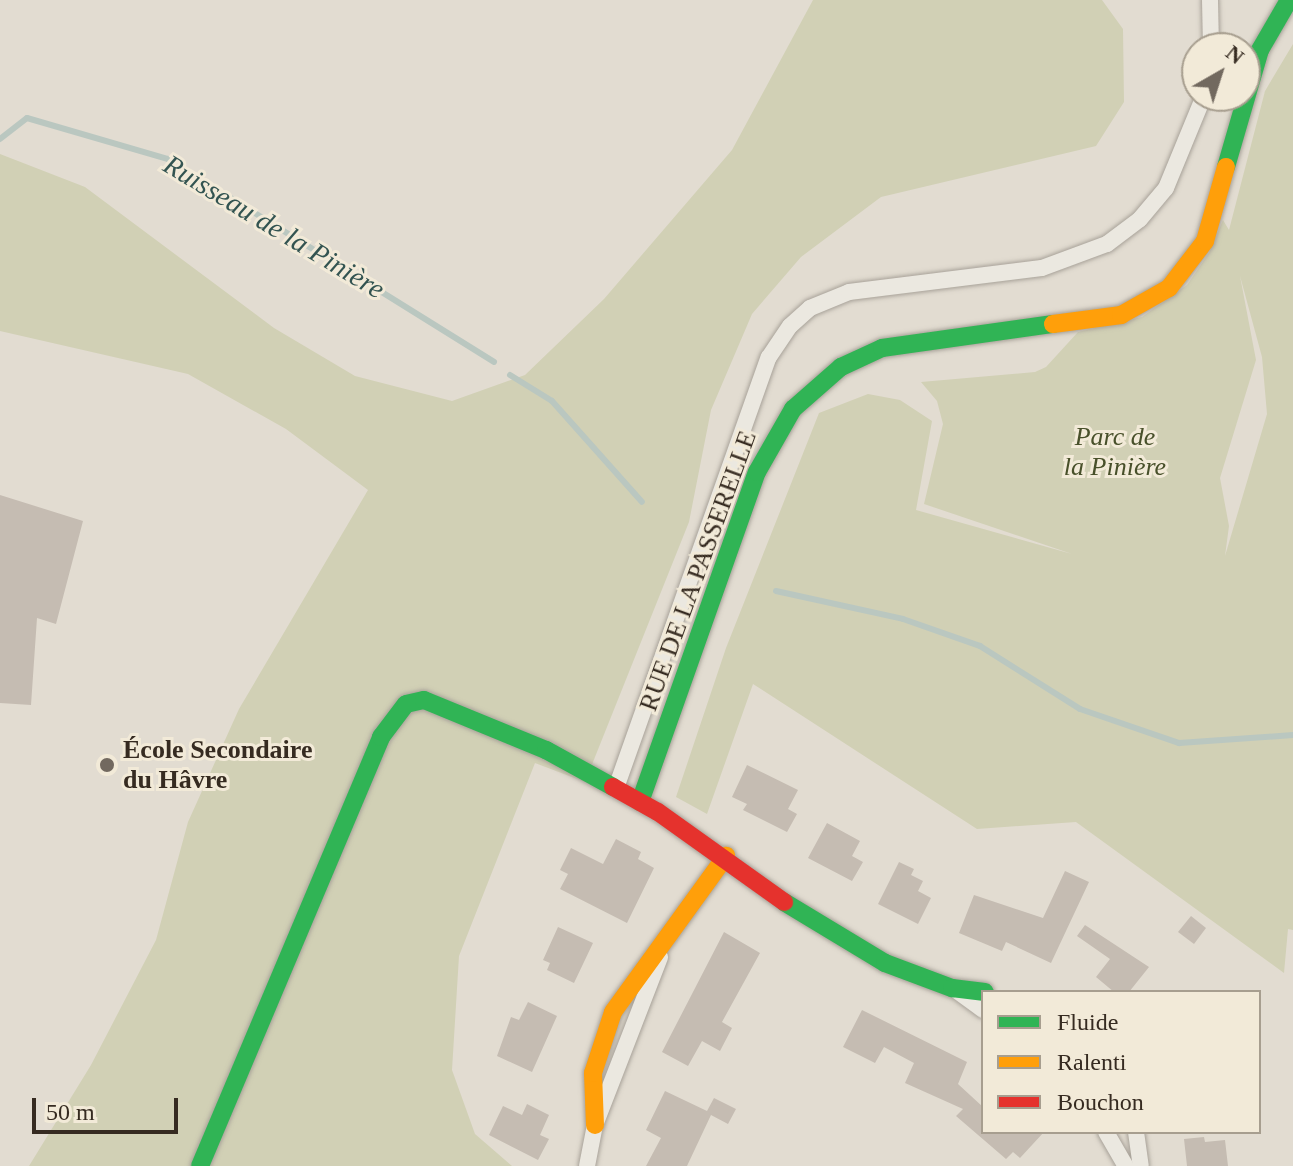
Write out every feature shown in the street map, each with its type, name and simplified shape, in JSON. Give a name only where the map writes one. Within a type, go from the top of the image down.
[{"type":"street","points":[[1210,0],[1211,32]]},
{"type":"street","name":"RUE DE LA PASSERELLE","points":[[640,802],[757,472],[793,409],[841,367],[882,348],[1121,315],[1169,288],[1205,241],[1258,57],[1289,0]]},
{"type":"street","name":"RUE DE LA PASSERELLE","points":[[616,788],[769,357],[790,326],[821,302],[849,292],[1056,266],[1107,244],[1140,219],[1166,188],[1197,112]]},
{"type":"street","points":[[200,1166],[365,771],[393,716],[406,704],[424,700],[546,750],[640,802],[726,856],[815,924],[885,963],[952,988],[981,992]]},
{"type":"street","points":[[595,1125],[593,1073],[613,1012],[726,856]]},
{"type":"street","points":[[587,1166],[595,1125],[667,940]]},
{"type":"street","points":[[952,988],[981,1009]]},
{"type":"street","points":[[1107,1134],[1126,1166]]},
{"type":"street","points":[[1136,1134],[1141,1166]]},
{"type":"green space","points":[[813,0],[1102,0],[1123,29],[1124,102],[1096,146],[881,197],[801,257],[752,314],[711,410],[689,522],[585,782],[535,763],[459,956],[452,1070],[475,1134],[512,1166],[29,1166],[91,1065],[156,940],[188,822],[239,709],[368,490],[286,429],[188,374],[0,331],[0,154],[85,187],[274,328],[355,376],[452,401],[525,375],[604,299],[732,150]]},
{"type":"green space","name":"Parc de la Pinière","points":[[1293,44],[1293,930],[1288,929],[1284,973],[1076,822],[977,829],[753,684],[707,814],[676,797],[726,648],[819,413],[868,394],[900,400],[932,421],[916,510],[1072,554],[924,504],[943,424],[937,401],[921,382],[1035,372],[1046,367],[1078,332],[1142,317],[1187,285],[1209,253],[1223,220],[1229,230],[1265,91]],"holes":[[[1240,276],[1262,357],[1267,414],[1225,556],[1229,526],[1220,478],[1256,360]]]},
{"type":"building","points":[[0,495],[83,521],[56,624],[37,618],[31,705],[0,703]]},
{"type":"building","points":[[747,765],[798,790],[788,809],[797,814],[787,832],[743,810],[747,804],[732,797]]},
{"type":"building","points":[[827,823],[860,841],[852,856],[863,862],[852,881],[808,858]]},
{"type":"building","points":[[616,839],[641,852],[638,859],[654,868],[627,923],[560,889],[568,874],[560,870],[571,848],[603,864]]},
{"type":"building","points":[[899,862],[914,869],[911,875],[923,881],[918,891],[931,898],[918,924],[878,904]]},
{"type":"building","points":[[1065,871],[1089,882],[1051,963],[1006,942],[1002,951],[959,933],[974,895],[1043,918]]},
{"type":"building","points":[[1191,916],[1206,928],[1194,944],[1178,932]]},
{"type":"building","points":[[1085,925],[1149,967],[1131,990],[1112,990],[1096,977],[1110,959],[1077,936]]},
{"type":"building","points":[[558,927],[593,943],[574,983],[547,970],[550,963],[543,960]]},
{"type":"building","points":[[724,932],[760,953],[722,1022],[732,1028],[720,1051],[702,1041],[688,1066],[662,1052]]},
{"type":"building","points":[[528,1002],[557,1016],[532,1072],[497,1056],[511,1017],[519,1020]]},
{"type":"building","points":[[862,1010],[967,1062],[958,1084],[981,1105],[981,1134],[1042,1134],[1020,1158],[1013,1152],[1006,1159],[956,1116],[963,1109],[905,1083],[914,1063],[884,1047],[875,1063],[843,1047]]},
{"type":"building","points":[[665,1091],[707,1111],[714,1098],[736,1109],[728,1124],[711,1115],[687,1166],[646,1166],[661,1138],[646,1130]]},
{"type":"building","points":[[527,1104],[549,1115],[540,1135],[549,1139],[538,1160],[489,1135],[503,1106],[522,1115]]},
{"type":"building","points":[[1204,1137],[1205,1142],[1225,1140],[1228,1166],[1187,1166],[1184,1139]]},
{"type":"waterway","name":"Ruisseau de la Pinière","points":[[0,139],[27,118],[168,159],[494,362]]},
{"type":"waterway","name":"Ruisseau de la Pinière","points":[[510,375],[552,401],[642,502]]},
{"type":"waterway","name":"Ruisseau de la Pinière","points":[[776,591],[903,619],[980,646],[1080,709],[1179,743],[1293,735]]},
{"type":"traffic: fast","points":[[1226,167],[1260,50],[1289,0]]},
{"type":"traffic: fast","points":[[640,802],[757,472],[793,409],[841,367],[882,348],[1053,324]]},
{"type":"traffic: fast","points":[[200,1166],[381,737],[406,704],[424,700],[546,750],[613,787]]},
{"type":"traffic: fast","points":[[784,902],[885,963],[952,988],[981,992]]},
{"type":"traffic: slow","points":[[1053,324],[1121,315],[1169,288],[1205,241],[1226,167]]},
{"type":"traffic: slow","points":[[595,1125],[593,1073],[613,1012],[726,856]]},
{"type":"traffic: jam","points":[[613,787],[658,812],[784,902]]},
{"type":"place","name":"École Secondaire du Hâvre","points":[[107,765]]}]
